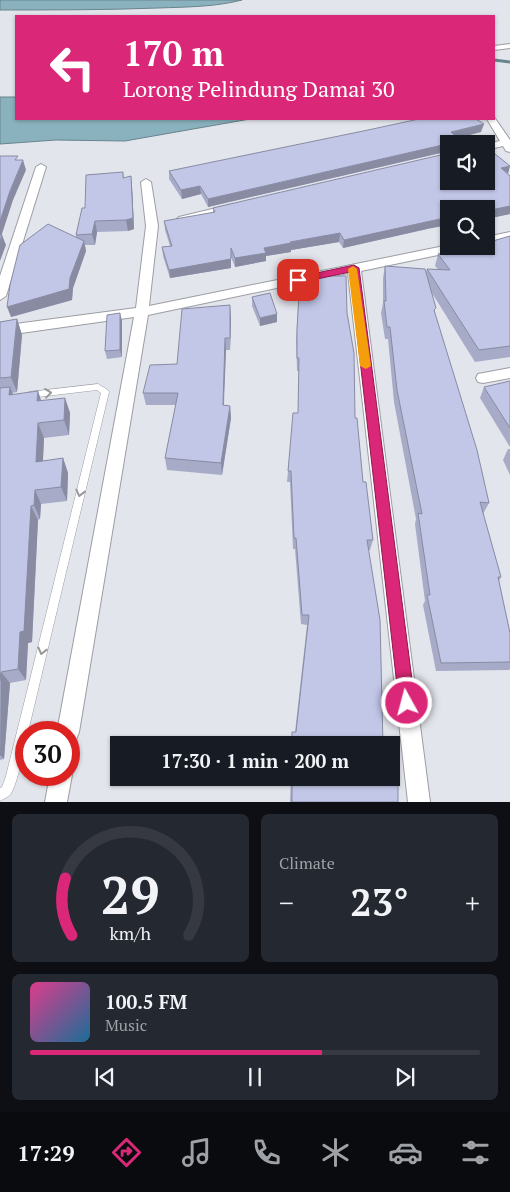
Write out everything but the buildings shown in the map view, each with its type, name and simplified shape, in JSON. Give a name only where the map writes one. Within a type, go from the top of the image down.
[{"type":"street","points":[[495,48],[508,46]]},
{"type":"street","points":[[493,120],[508,146],[495,147]]},
{"type":"street","points":[[0,296],[41,167]]},
{"type":"street","points":[[70,721],[142,312],[162,224],[146,182]]},
{"type":"street","points":[[162,224],[248,204]]},
{"type":"street","points":[[495,239],[510,236]]},
{"type":"street","points":[[0,331],[142,312],[440,250]]},
{"type":"street","points":[[354,268],[419,802]]},
{"type":"street","points":[[483,378],[510,373]]},
{"type":"street","points":[[56,802],[59,786]]},
{"type":"lane","points":[[0,795],[6,791],[12,776],[105,392],[98,387],[20,396]]},
{"type":"water","points":[[0,0],[242,0],[190,7],[99,10],[0,10]]},
{"type":"water","points":[[0,97],[15,97],[15,120],[244,120],[125,141],[56,140],[0,144]]},
{"type":"waterway","points":[[495,60],[510,62]]},
{"type":"slow traffic","points":[[353,269],[366,366]]},
{"type":"route","points":[[298,280],[354,268],[407,703]]}]
